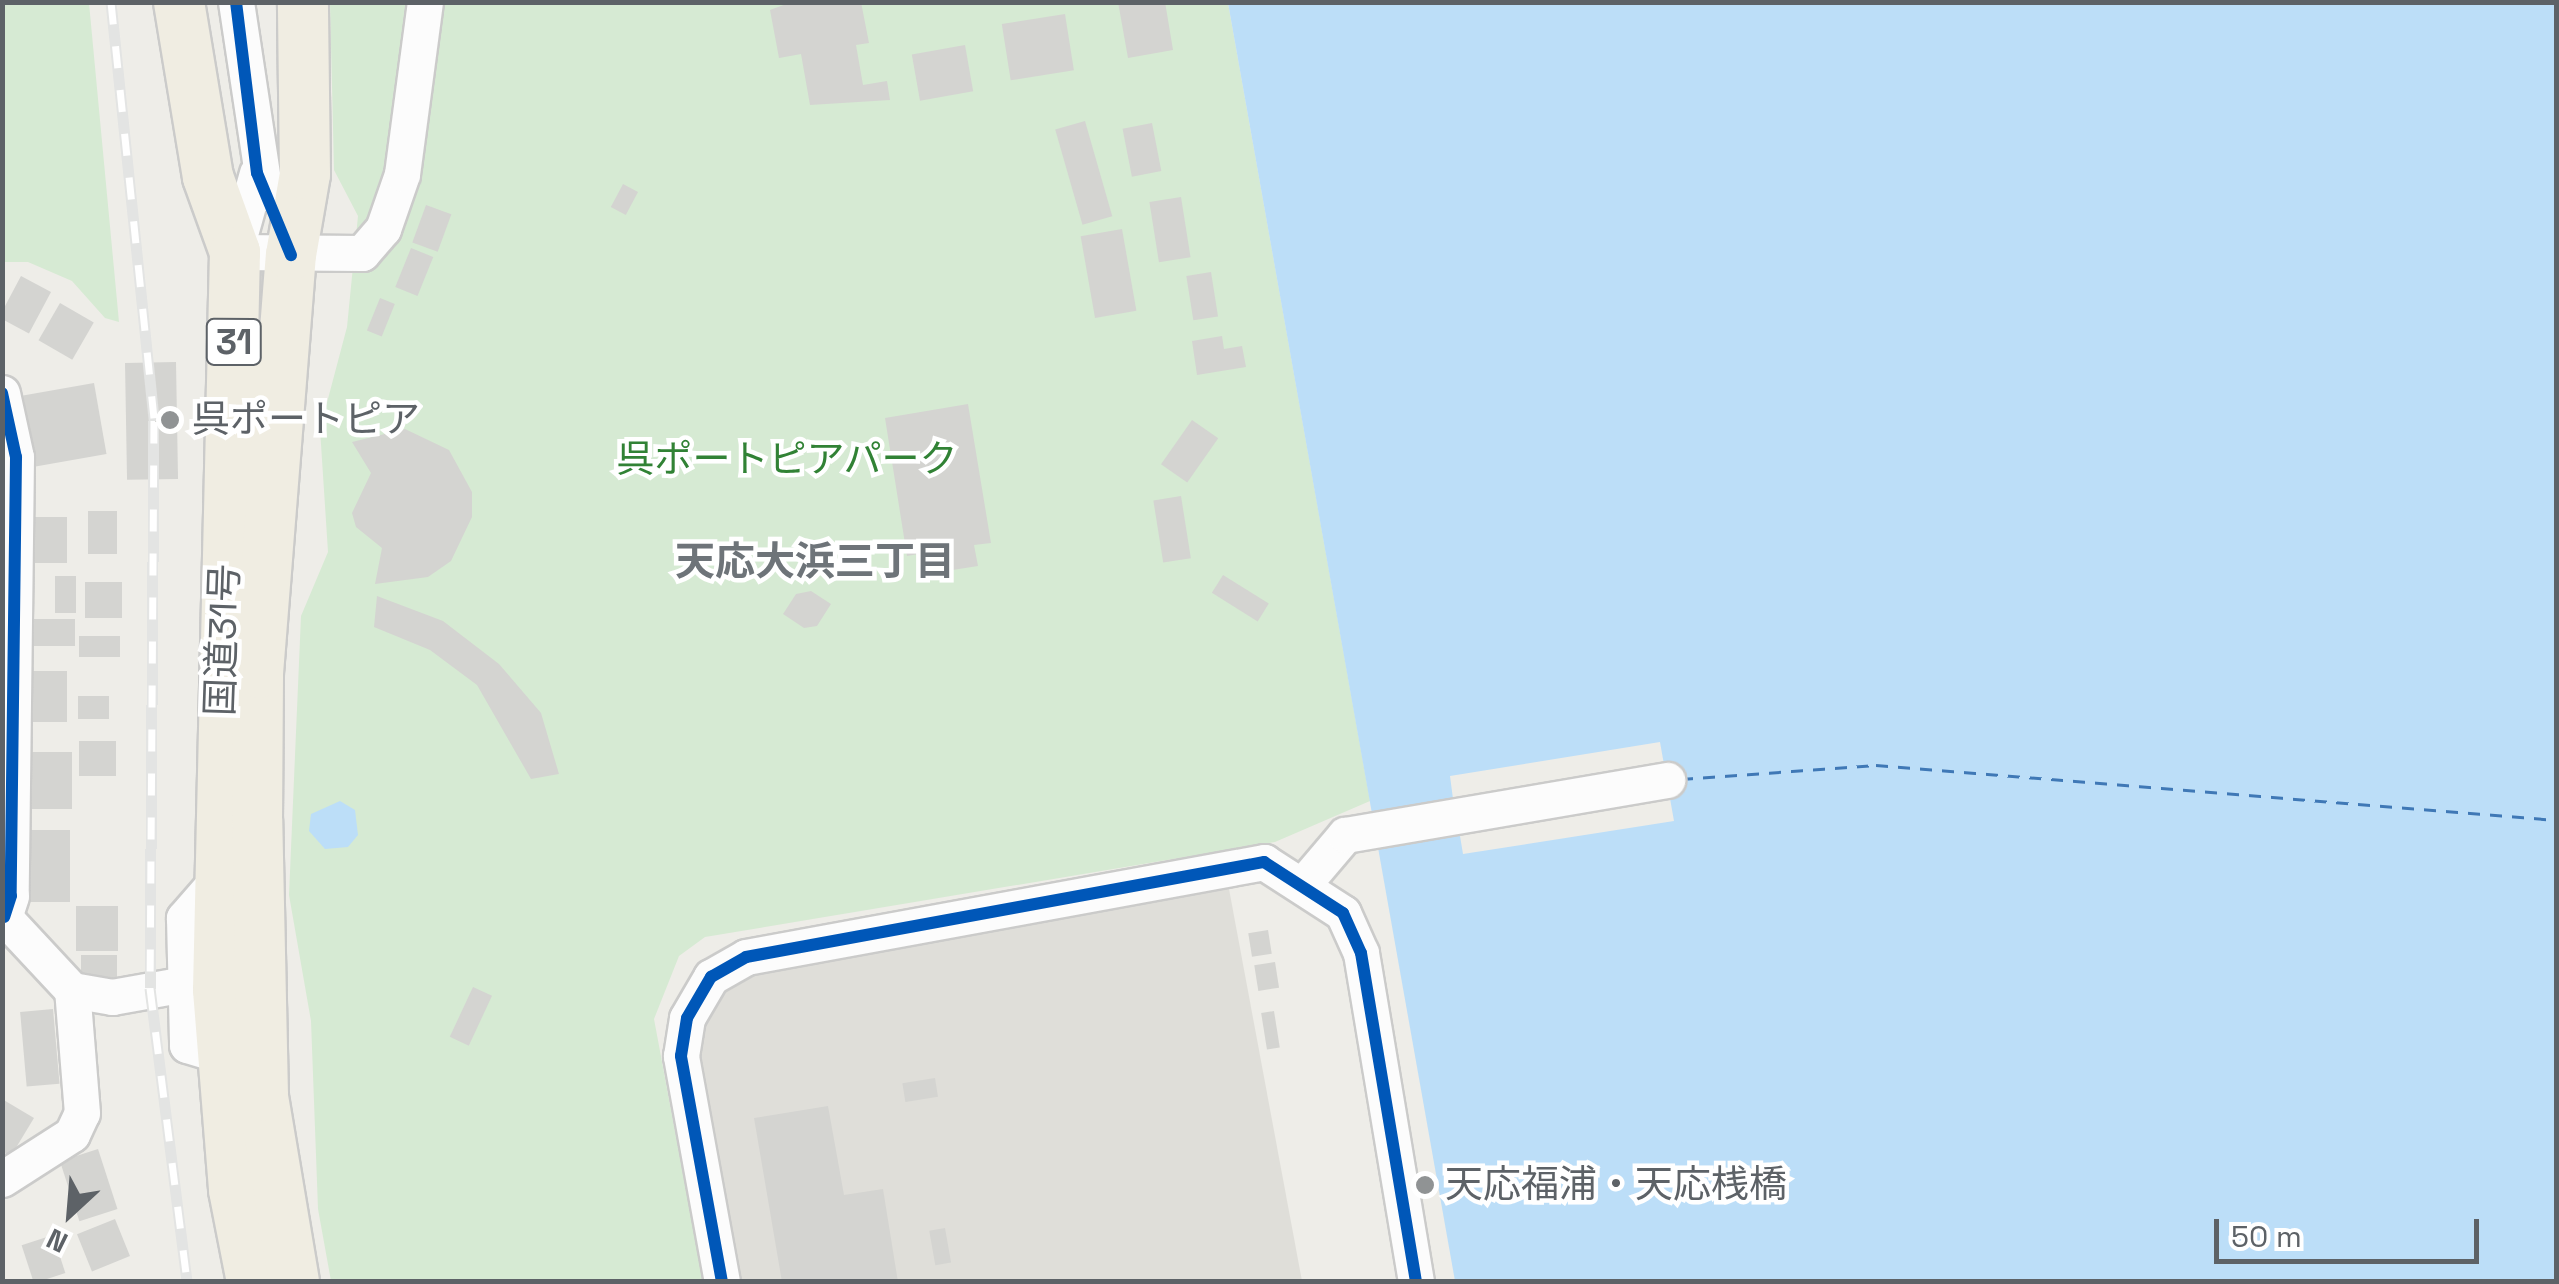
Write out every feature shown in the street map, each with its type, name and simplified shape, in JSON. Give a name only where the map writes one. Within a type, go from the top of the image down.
[{"type":"highway","name":"国道31号","points":[[179,2],[208,177],[235,252],[218,879],[223,1056],[234,1190],[252,1282]]},
{"type":"highway","name":"国道31号","points":[[294,1282],[262,1096],[257,820],[258,673],[291,255],[305,174],[302,2]]},
{"type":"street","points":[[236,2],[257,173],[291,255]]},
{"type":"street","points":[[257,173],[235,252],[362,253],[382,228],[402,174],[425,2]]},
{"type":"street","points":[[2,393],[16,457],[11,896],[3,916],[72,990],[112,997],[185,984]]},
{"type":"street","points":[[1305,882],[1345,835],[1667,780]]},
{"type":"street","points":[[722,1282],[681,1056],[687,1018],[711,977],[746,956],[1264,862],[1305,882],[1342,912],[1361,953],[1416,1282]]},
{"type":"street","points":[[218,879],[184,918],[185,984],[187,1045],[223,1056]]},
{"type":"street","points":[[2,1179],[72,1134],[82,1113],[72,990]]},
{"type":"shaded area","points":[[1229,889],[1302,1281],[742,1281],[701,1055],[701,1026],[733,983],[755,972]]},
{"type":"green space","points":[[3,2],[89,3],[119,322],[105,318],[72,281],[28,262],[3,262]]},
{"type":"green space","name":"呉ポートピアパーク","points":[[330,3],[1228,3],[1370,801],[1275,842],[705,937],[679,956],[654,1019],[703,1281],[331,1281],[318,1209],[311,1021],[289,895],[301,616],[328,552],[320,429],[347,327],[358,216],[334,170]]},
{"type":"water","points":[[1228,3],[2556,3],[2556,1281],[1455,1281]]},
{"type":"water","points":[[340,801],[355,810],[358,835],[348,847],[325,849],[309,831],[311,814]]},
{"type":"pier","points":[[1660,742],[1674,821],[1463,854],[1459,830],[1377,843],[1372,812],[1453,799],[1450,776]]},
{"type":"building","points":[[792,2],[861,2],[869,43],[856,45],[863,85],[887,81],[890,100],[810,105],[801,54],[779,58],[770,10]]},
{"type":"building","points":[[1118,2],[1165,2],[1173,50],[1128,58]]},
{"type":"building","points":[[1065,14],[1074,70],[1011,80],[1002,24]]},
{"type":"building","points":[[965,45],[973,91],[920,101],[912,54]]},
{"type":"building","points":[[1085,121],[1112,216],[1082,225],[1055,130]]},
{"type":"building","points":[[1152,123],[1161,171],[1132,177],[1123,129]]},
{"type":"building","points":[[623,184],[638,192],[626,215],[611,207]]},
{"type":"building","points":[[1181,197],[1191,257],[1159,262],[1149,202]]},
{"type":"building","points":[[426,205],[451,214],[438,252],[412,243]]},
{"type":"building","points":[[1122,229],[1136,311],[1095,318],[1081,236]]},
{"type":"building","points":[[411,248],[433,257],[418,296],[395,287]]},
{"type":"building","points":[[1211,272],[1218,316],[1193,320],[1186,276]]},
{"type":"building","points":[[21,276],[51,292],[29,333],[2,319]]},
{"type":"building","points":[[380,298],[395,304],[382,336],[367,330]]},
{"type":"building","points":[[60,303],[94,322],[72,360],[38,340]]},
{"type":"building","points":[[1222,336],[1224,349],[1242,346],[1246,367],[1197,375],[1192,341]]},
{"type":"building","points":[[176,362],[178,479],[127,480],[125,363]]},
{"type":"building","points":[[94,383],[107,454],[36,466],[23,396]]},
{"type":"building","points":[[968,404],[991,543],[974,545],[978,566],[927,574],[924,553],[907,556],[885,418]]},
{"type":"building","points":[[1192,420],[1218,438],[1187,483],[1161,464]]},
{"type":"building","points":[[405,429],[449,450],[472,492],[472,517],[451,561],[428,577],[375,584],[382,548],[356,527],[352,513],[371,473],[352,442]]},
{"type":"building","points":[[1181,496],[1191,558],[1163,563],[1153,500]]},
{"type":"building","points":[[88,511],[117,511],[117,554],[88,554]]},
{"type":"building","points":[[31,517],[67,517],[67,563],[31,563]]},
{"type":"building","points":[[1223,575],[1269,604],[1258,621],[1212,593]]},
{"type":"building","points":[[55,576],[76,576],[76,613],[55,613]]},
{"type":"building","points":[[85,582],[122,582],[122,618],[85,618]]},
{"type":"building","points":[[811,591],[831,604],[817,626],[804,628],[783,614],[796,594]]},
{"type":"building","points":[[377,596],[443,621],[499,664],[541,713],[559,774],[531,779],[477,685],[430,650],[374,627]]},
{"type":"building","points":[[34,619],[75,619],[75,646],[34,646]]},
{"type":"building","points":[[79,636],[120,636],[120,657],[79,657]]},
{"type":"building","points":[[30,671],[67,671],[67,722],[30,722]]},
{"type":"building","points":[[78,696],[109,696],[109,719],[78,719]]},
{"type":"building","points":[[79,741],[116,741],[116,776],[79,776]]},
{"type":"building","points":[[32,752],[72,752],[72,809],[32,809]]},
{"type":"building","points":[[26,830],[70,830],[70,902],[26,902]]},
{"type":"building","points":[[76,906],[118,906],[118,951],[76,951]]},
{"type":"building","points":[[1268,930],[1272,954],[1252,957],[1248,933]]},
{"type":"building","points":[[81,955],[117,955],[117,978],[81,978]]},
{"type":"building","points":[[1275,962],[1279,988],[1258,991],[1254,965]]},
{"type":"building","points":[[473,987],[492,996],[469,1046],[450,1037]]},
{"type":"building","points":[[53,1009],[60,1084],[27,1087],[20,1012]]},
{"type":"building","points":[[1274,1011],[1280,1048],[1267,1050],[1261,1013]]},
{"type":"building","points":[[935,1078],[938,1097],[905,1102],[902,1083]]},
{"type":"building","points":[[2,1099],[34,1118],[11,1156],[2,1151]]},
{"type":"building","points":[[828,1106],[844,1195],[883,1189],[898,1282],[782,1282],[754,1118]]},
{"type":"building","points":[[98,1149],[117,1209],[79,1221],[60,1161]]},
{"type":"building","points":[[115,1219],[130,1256],[92,1271],[77,1234]]},
{"type":"building","points":[[945,1228],[951,1262],[935,1265],[929,1231]]},
{"type":"building","points":[[53,1235],[65,1273],[34,1282],[22,1245]]},
{"type":"ferry route","points":[[1681,779],[1876,765],[2556,820]]},
{"type":"railway","points":[[111,2],[154,421],[150,988],[187,1282]]},
{"type":"cycle path","points":[[236,2],[257,173],[291,255]]},
{"type":"cycle path","points":[[2,393],[16,457],[11,896],[4,917]]},
{"type":"cycle path","points":[[722,1282],[681,1056],[687,1018],[711,977],[746,957],[1264,862],[1343,913],[1361,953],[1416,1282]]},
{"type":"place","name":"呉ポートピア","points":[[170,420]]},
{"type":"place","name":"天応福浦・天応桟橋","points":[[1425,1185]]},
{"type":"district","name":"天応大浜三丁目","points":[[815,562]]}]
